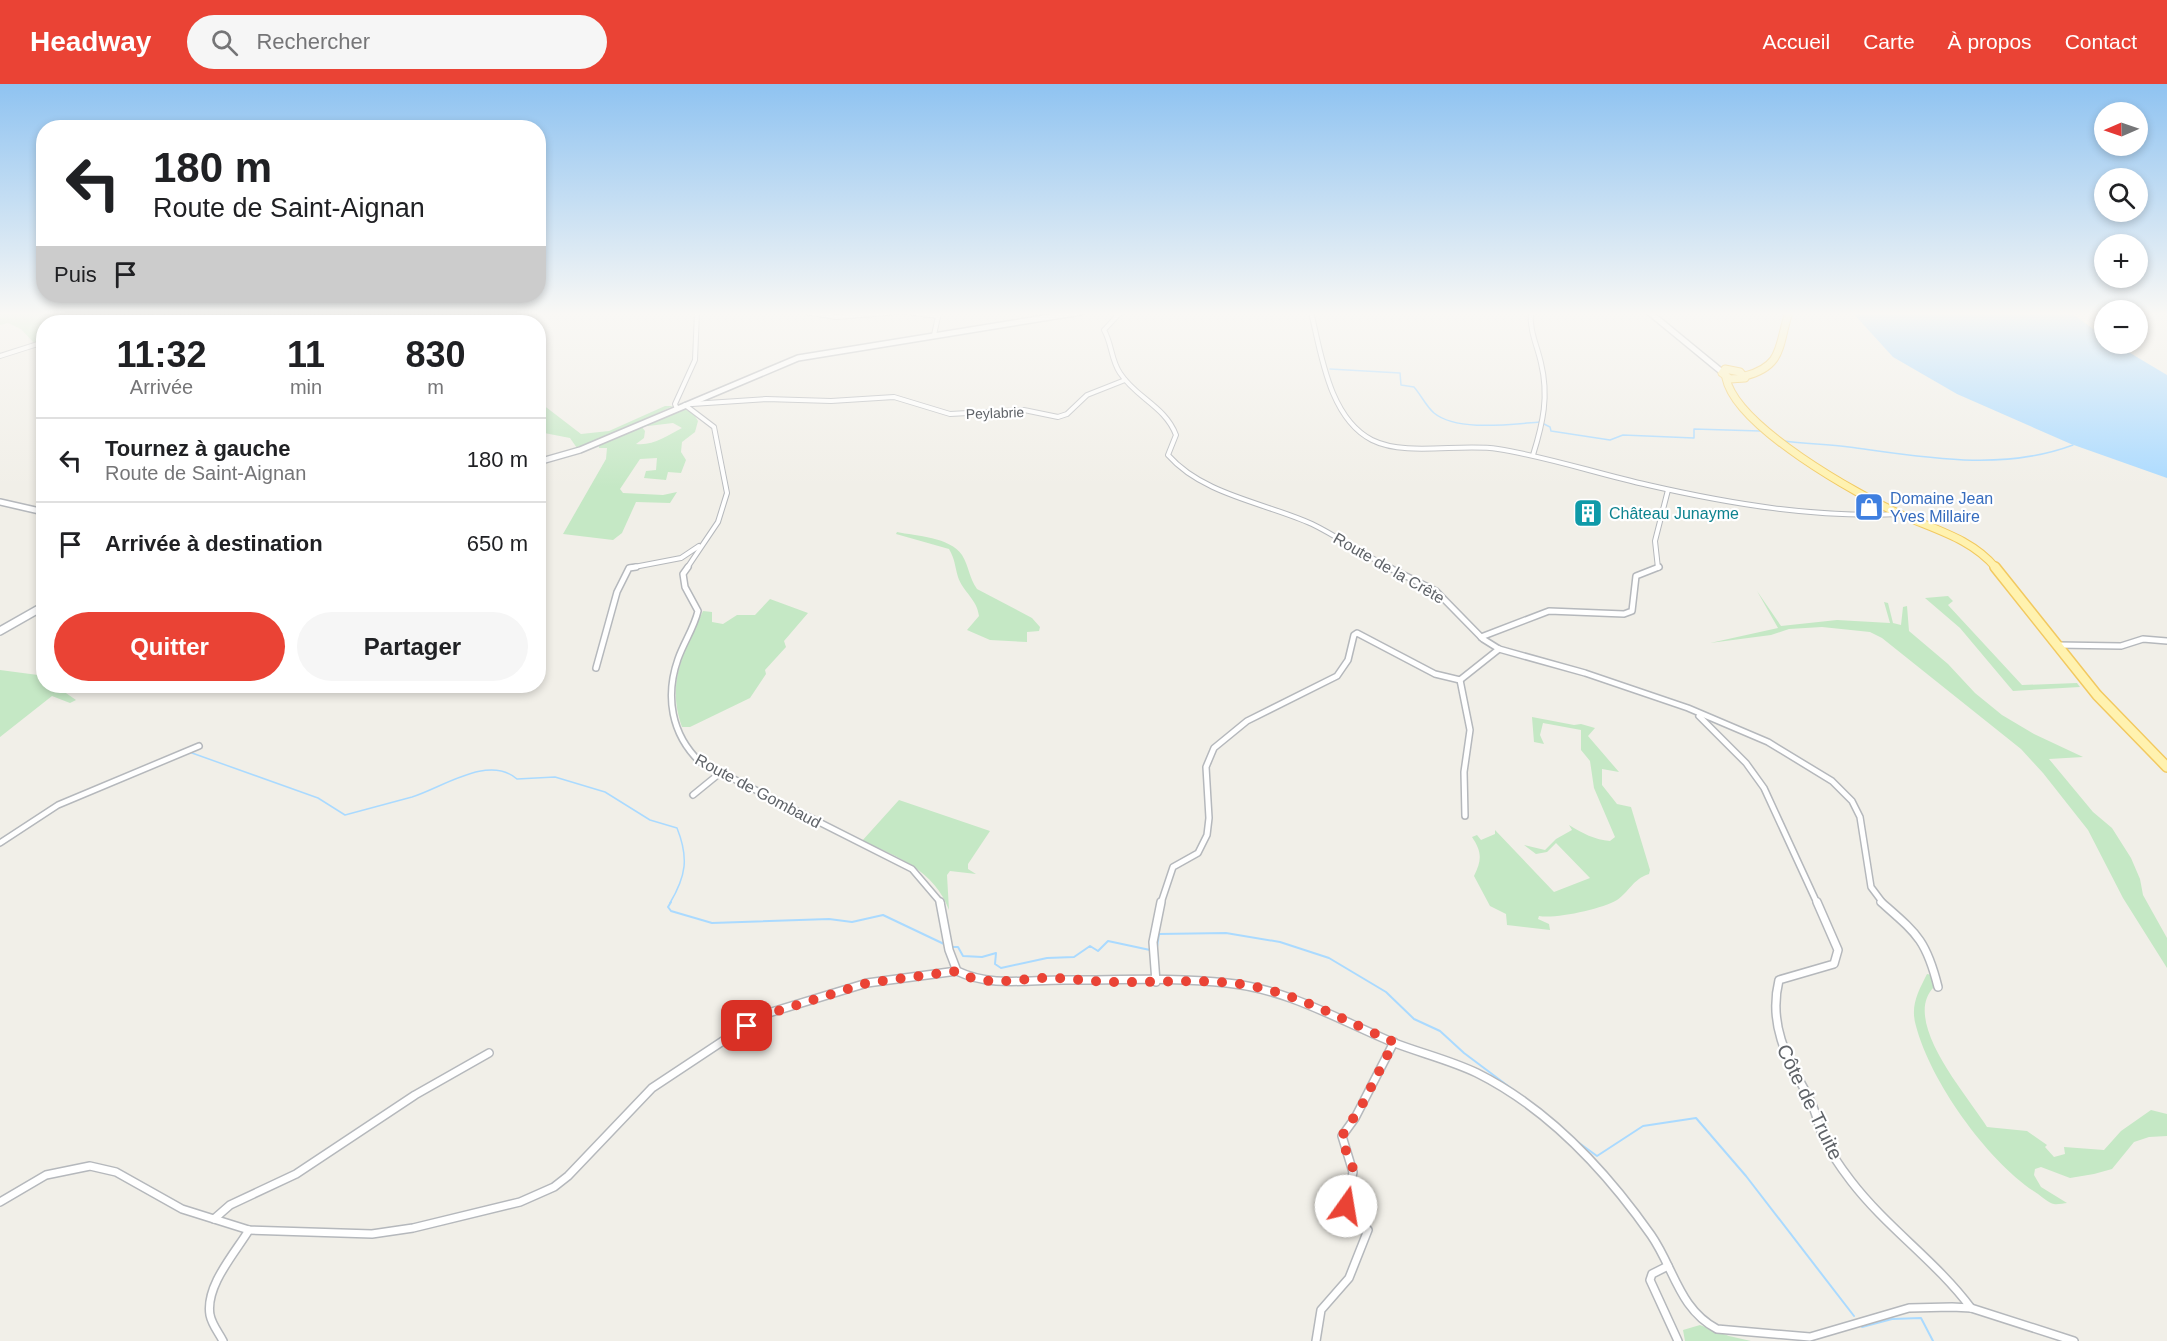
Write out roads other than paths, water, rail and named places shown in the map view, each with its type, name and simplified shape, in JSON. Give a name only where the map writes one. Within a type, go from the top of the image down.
[{"type":"main road","points":[[1726,373],[1743,374],[1758,371]]},
{"type":"main road","points":[[1726,373],[1735,380],[1743,380],[1743,374]]},
{"type":"main road","points":[[1726,373],[1731,391],[1758,424],[1798,456],[1900,513],[1961,538],[1987,557],[2097,695],[2167,767]]},
{"type":"main road","points":[[1731,391],[1735,380]]},
{"type":"street","points":[[677,409],[675,404],[694,371]]},
{"type":"street","points":[[546,460],[580,450],[767,371]]},
{"type":"street","points":[[1119,371],[1125,380]]},
{"type":"street","points":[[1327,371],[1333,391],[1347,416],[1366,438],[1390,446],[1495,448],[1533,455],[1668,490],[1751,506],[1803,513],[1873,517],[1900,513]]},
{"type":"street","points":[[1533,455],[1548,409],[1543,371]]},
{"type":"street","points":[[1722,371],[1726,373]]},
{"type":"street","name":"Peylabrie","points":[[819,401],[894,397],[950,414],[1024,410],[1061,417],[1087,395],[1125,380]]},
{"type":"street","name":"Route de la Crête","points":[[1125,380],[1161,409],[1173,427],[1176,435],[1168,455],[1172,462],[1239,496],[1311,523],[1366,556],[1428,587],[1445,598],[1481,637],[1499,649],[1585,673],[1698,714],[1747,733],[1823,774],[1848,796],[1858,812],[1864,830],[1870,889],[1876,898],[1910,925],[1923,940],[1938,987]]},
{"type":"street","points":[[686,404],[766,399],[819,401]]},
{"type":"street","points":[[681,558],[690,561],[706,542],[724,508],[725,483],[714,427],[686,404]]},
{"type":"street","points":[[1481,637],[1549,611],[1624,614],[1632,611],[1636,576],[1659,570],[1655,541],[1668,490]]},
{"type":"street","points":[[0,502],[36,510]]},
{"type":"street","points":[[596,668],[605,643],[609,613],[629,568],[681,558],[706,542]]},
{"type":"street","name":"Route de Gombaud","points":[[690,561],[683,580],[698,611],[673,678],[672,710],[684,747],[700,762],[720,773],[772,796],[832,831],[885,853],[912,869],[941,903],[949,950],[957,971]]},
{"type":"street","points":[[0,631],[36,611]]},
{"type":"street","points":[[1156,982],[1153,942],[1158,911],[1173,867],[1180,861],[1198,853],[1206,837],[1209,822],[1205,782],[1207,760],[1224,737],[1250,720],[1287,704],[1340,674],[1348,658],[1353,634],[1357,633],[1435,674],[1460,680]]},
{"type":"street","points":[[2056,645],[2121,646],[2143,639],[2167,641]]},
{"type":"street","points":[[1460,680],[1499,649]]},
{"type":"street","points":[[1460,680],[1470,730],[1464,772],[1465,816]]},
{"type":"street","name":"Côte de Truite","points":[[1698,714],[1746,764],[1764,788],[1782,823],[1838,950],[1834,964],[1824,969],[1791,974],[1779,980],[1775,993],[1774,1023],[1780,1045],[1810,1099],[1824,1137],[1854,1185],[1878,1213],[1950,1282],[1971,1308]]},
{"type":"street","points":[[0,843],[64,802],[198,746]]},
{"type":"street","points":[[693,795],[720,773]]},
{"type":"street","points":[[0,1202],[46,1175],[90,1166],[116,1172],[176,1206],[249,1230],[393,1233],[537,1196],[568,1176],[652,1088],[762,1016],[867,983],[957,971],[967,977],[982,980],[1042,978],[1229,983],[1272,991],[1490,1079],[1572,1143],[1615,1190],[1653,1237],[1692,1312],[1705,1325],[1717,1329],[1811,1339],[1909,1308],[1971,1308],[2074,1341]]},
{"type":"street","points":[[1316,1341],[1321,1310],[1349,1278],[1368,1230],[1346,1206],[1353,1174],[1352,1166],[1344,1151],[1342,1136],[1363,1103],[1394,1042]]},
{"type":"street","points":[[214,1219],[230,1205],[296,1174],[415,1095],[489,1053]]},
{"type":"street","points":[[223,1341],[213,1323],[210,1311],[213,1297],[249,1230]]},
{"type":"street","points":[[1668,1266],[1652,1274],[1650,1280],[1678,1341]]},
{"type":"water","points":[[1917,371],[2160,371],[2167,375],[2167,478],[2071,444],[1957,394]]},
{"type":"waterway","points":[[1359,371],[1400,373],[1401,385],[1414,387],[1434,413],[1456,423],[1500,425],[1540,422]]},
{"type":"waterway","points":[[1544,424],[1550,427],[1551,431],[1610,440],[1623,435],[1694,438],[1694,429],[1760,431]]},
{"type":"waterway","points":[[1784,441],[1962,460],[2018,458],[2073,445]]},
{"type":"waterway","points":[[192,753],[318,798],[345,815],[412,797],[479,771],[505,772],[517,779],[555,777],[605,792],[650,820],[677,828],[683,849],[684,867],[680,884],[670,903]]},
{"type":"waterway","points":[[671,902],[668,907],[671,911],[712,923],[829,919],[852,922],[883,915],[944,944]]},
{"type":"waterway","points":[[1157,947],[1159,934],[1226,933],[1280,942],[1329,958],[1386,992],[1414,1019],[1440,1031],[1464,1053],[1528,1101]]},
{"type":"waterway","points":[[953,947],[958,947],[963,956],[982,957],[996,953],[995,964],[1001,968],[1047,958],[1074,957],[1090,946],[1098,951],[1108,941],[1150,950]]},
{"type":"waterway","points":[[1575,1140],[1597,1156],[1643,1126],[1696,1118],[1746,1176],[1854,1316]]},
{"type":"waterway","points":[[1862,1327],[1892,1319],[1921,1318],[1933,1341]]},
{"type":"place","name":"Domaine Jean Yves Millaire","points":[[1869,507]]},
{"type":"place","name":"Château Junayme","points":[[1588,513]]}]
